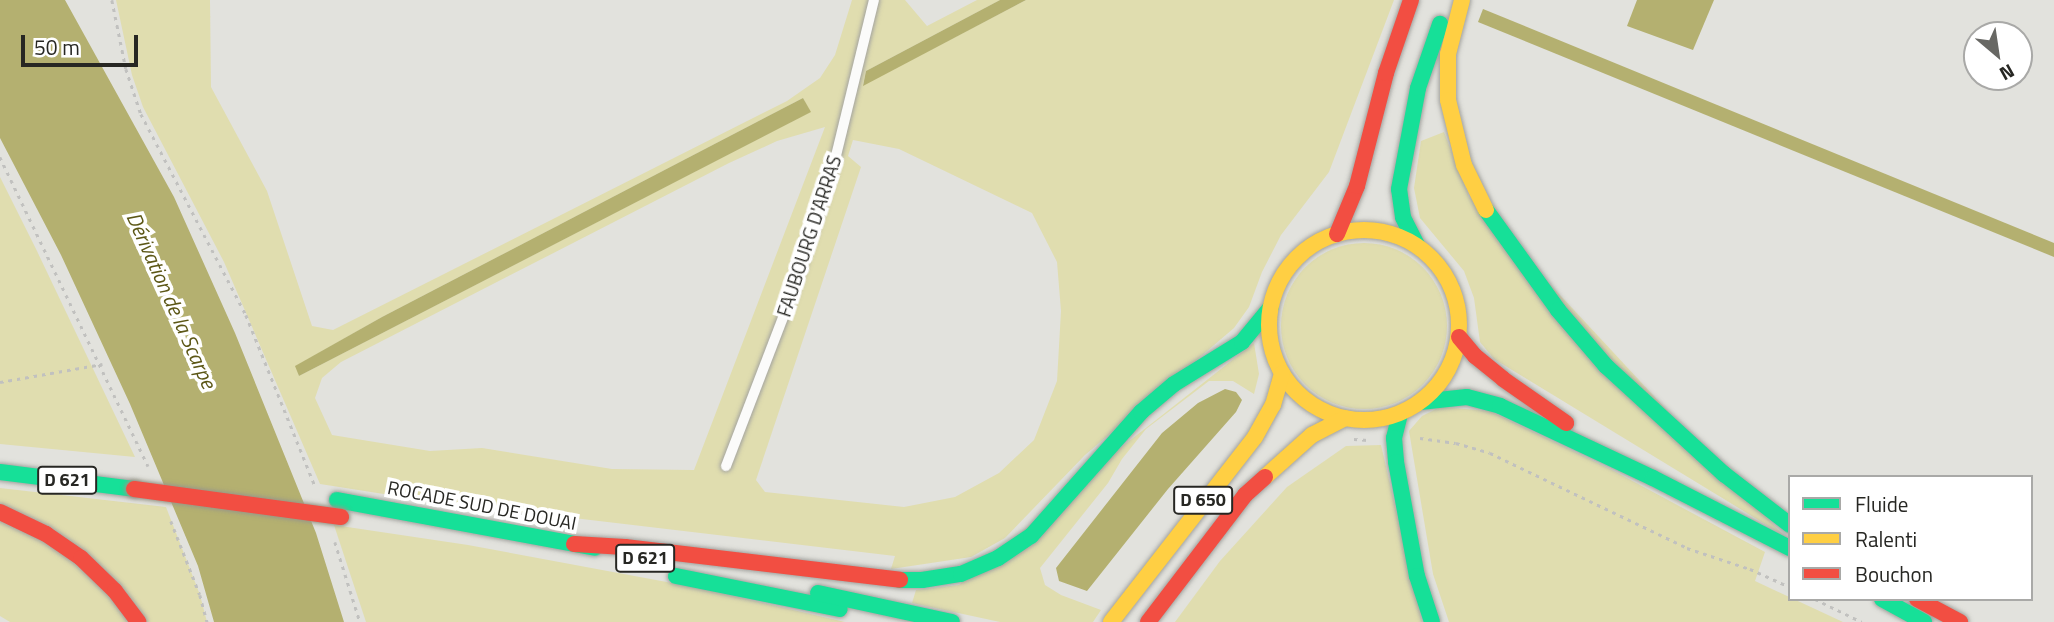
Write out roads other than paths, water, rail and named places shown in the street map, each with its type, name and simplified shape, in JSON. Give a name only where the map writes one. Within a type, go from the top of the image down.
[{"type":"main road","points":[[1337,234],[1357,186],[1386,73],[1411,0]]},
{"type":"main road","points":[[1417,245],[1401,209],[1401,168],[1418,88],[1450,0]]},
{"type":"main road","points":[[1462,0],[1448,54],[1448,100],[1464,166],[1491,219],[1558,310],[1606,366],[1686,441],[1788,523]]},
{"type":"main road","points":[[1372,230],[1396,235],[1417,245],[1435,261],[1448,280],[1457,302],[1459,337],[1454,358],[1444,378],[1420,402],[1400,414],[1367,420],[1345,418],[1313,406],[1295,391],[1282,373],[1270,341],[1271,307],[1278,285],[1290,265],[1316,243],[1337,234],[1372,230]]},
{"type":"main road","points":[[573,544],[625,547],[876,579],[922,580],[961,574],[998,558],[1031,536],[1141,411],[1174,384],[1242,342],[1271,307]]},
{"type":"main road","points":[[1459,337],[1475,356],[1527,397],[1653,478]]},
{"type":"main road","name":"D 650","points":[[1111,622],[1255,436],[1273,405],[1282,373]]},
{"type":"main road","points":[[1420,402],[1456,397],[1488,402],[1653,478],[1788,547]]},
{"type":"main road","points":[[1400,414],[1394,438],[1417,576],[1432,622]]},
{"type":"main road","name":"D 650","points":[[1148,622],[1224,518],[1255,484],[1312,435],[1345,418]]},
{"type":"main road","name":"D 621","points":[[0,460],[131,471]]},
{"type":"main road","name":"ROCADE SUD DE DOUAI","points":[[0,472],[341,517],[615,564]]},
{"type":"main road","name":"ROCADE SUD DE DOUAI","points":[[313,492],[337,500],[573,544],[952,622]]},
{"type":"main road","points":[[0,512],[46,534],[82,558],[116,591],[138,622]]},
{"type":"main road","name":"D 621","points":[[654,571],[901,622]]},
{"type":"main road","points":[[1886,601],[1924,622]]},
{"type":"main road","points":[[1910,601],[1959,622]]},
{"type":"main road","points":[[1921,601],[1959,622]]},
{"type":"lane","name":"FAUBOURG D'ARRAS","points":[[726,466],[792,293],[833,168],[874,0]]},
{"type":"water","name":"Dérivation de la Scarpe","points":[[0,0],[65,0],[174,197],[235,333],[316,533],[344,622],[214,622],[198,566],[130,404],[61,255],[0,138]]},
{"type":"water","points":[[1000,0],[1026,0],[863,86],[866,71]]},
{"type":"water","points":[[1637,0],[1714,0],[1693,50],[1627,26]]},
{"type":"water","points":[[1483,9],[2054,243],[2054,257],[1478,22]]},
{"type":"water","points":[[803,98],[811,112],[299,376],[295,366],[382,317]]},
{"type":"water","points":[[1225,389],[1236,392],[1242,400],[1236,412],[1168,489],[1087,591],[1059,581],[1056,568],[1162,433],[1198,403]]}]
